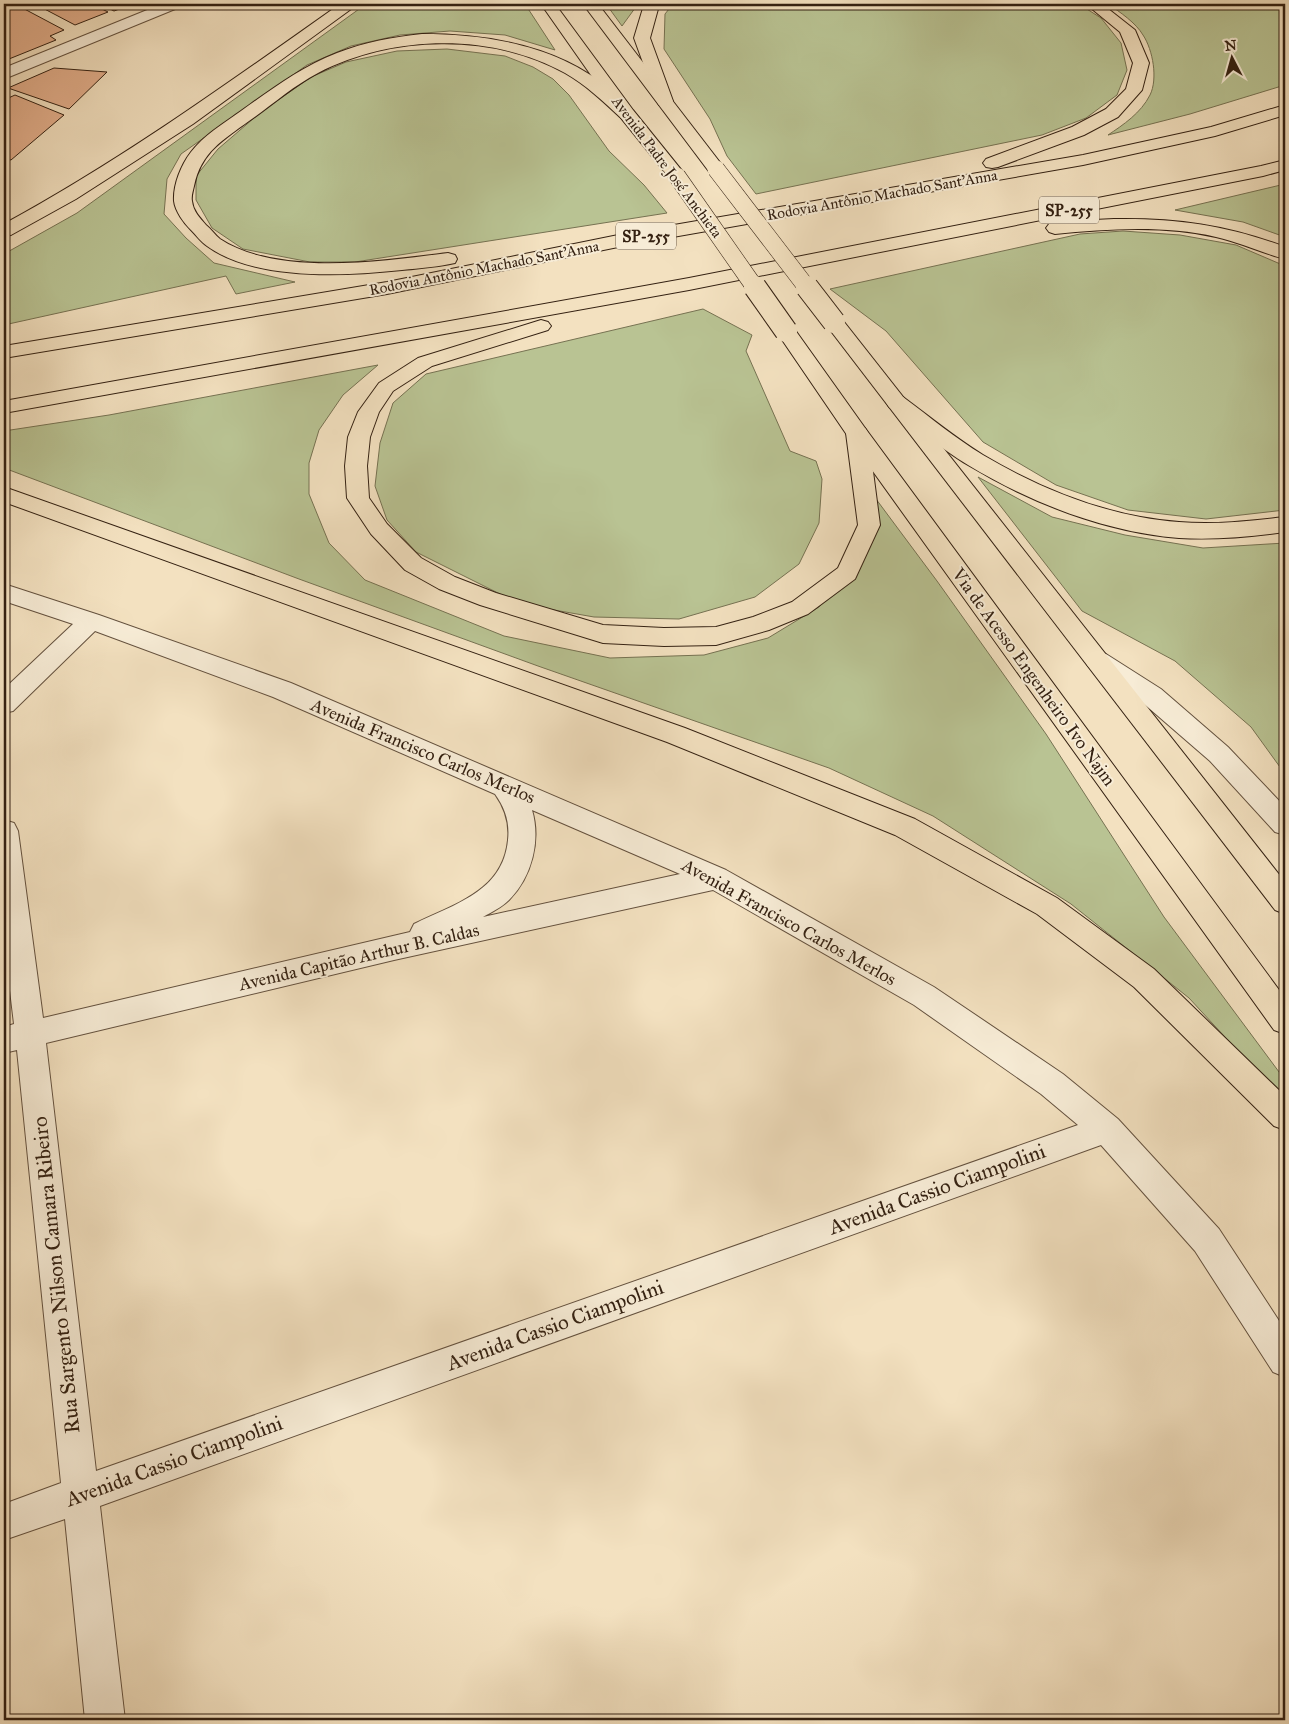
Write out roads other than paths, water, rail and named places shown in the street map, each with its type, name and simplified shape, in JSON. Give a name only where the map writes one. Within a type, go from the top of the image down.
[{"type":"main road","points":[[4,231],[70,195],[179,125],[350,4]]},
{"type":"main road","name":"Avenida Padre José Anchieta","points":[[548,4],[627,114],[677,176],[786,331]]},
{"type":"main road","points":[[590,4],[834,322],[1285,902]]},
{"type":"main road","points":[[655,4],[642,38],[665,101]]},
{"type":"main road","points":[[834,203],[1000,160],[1078,131],[1112,113],[1134,90],[1141,63],[1127,30],[1094,4]]},
{"type":"main road","points":[[627,114],[589,81],[552,61],[504,45],[456,40],[399,41],[348,53],[310,70],[208,142],[187,171],[183,203],[199,231],[228,251],[271,265],[316,268],[380,266],[633,238]]},
{"type":"main road","name":"Rodovia Antônio Machado Sant'Anna","points":[[4,352],[387,288],[633,238],[1083,160],[1215,130],[1285,110]]},
{"type":"main road","name":"SP-255","points":[[4,407],[689,284],[1263,172],[1285,165]]},
{"type":"main road","points":[[852,253],[1081,225],[1158,225],[1214,231],[1254,241],[1285,254]]},
{"type":"main road","points":[[689,284],[478,344],[425,362],[386,387],[370,412],[359,437],[356,466],[358,498],[379,529],[413,564],[447,583],[536,614],[603,634],[664,637],[716,636],[760,624],[800,608],[847,573],[869,525],[856,433]]},
{"type":"main road","name":"Via de Acesso Engenheiro Ivo Najm","points":[[786,331],[856,433],[1285,1021]]},
{"type":"main road","points":[[896,402],[975,459],[1018,483],[1067,504],[1127,521],[1179,530],[1256,528],[1285,525]]},
{"type":"main road","points":[[4,494],[666,731],[905,827],[1046,906],[1144,978],[1285,1116]]},
{"type":"street","points":[[4,74],[175,4]]},
{"type":"street","name":"Avenida Francisco Carlos Merlos","points":[[4,592],[91,621],[282,690],[716,878],[924,996],[1052,1084],[1107,1128],[1207,1240],[1285,1360]]},
{"type":"street","points":[[4,704],[91,621]]},
{"type":"street","points":[[1097,660],[1152,696],[1219,754],[1285,824]]},
{"type":"street","points":[[394,948],[492,898],[509,880],[519,859],[522,836],[519,810],[504,786]]},
{"type":"street","name":"Rua Sargento Nilson Camara Ribeiro","points":[[4,831],[17,1037],[80,1495],[105,1720]]},
{"type":"street","name":"Avenida Capitão Arthur B. Caldas","points":[[17,1037],[394,948],[716,878]]},
{"type":"street","name":"Avenida Cassio Ciampolini","points":[[4,1522],[1107,1128]]}]
